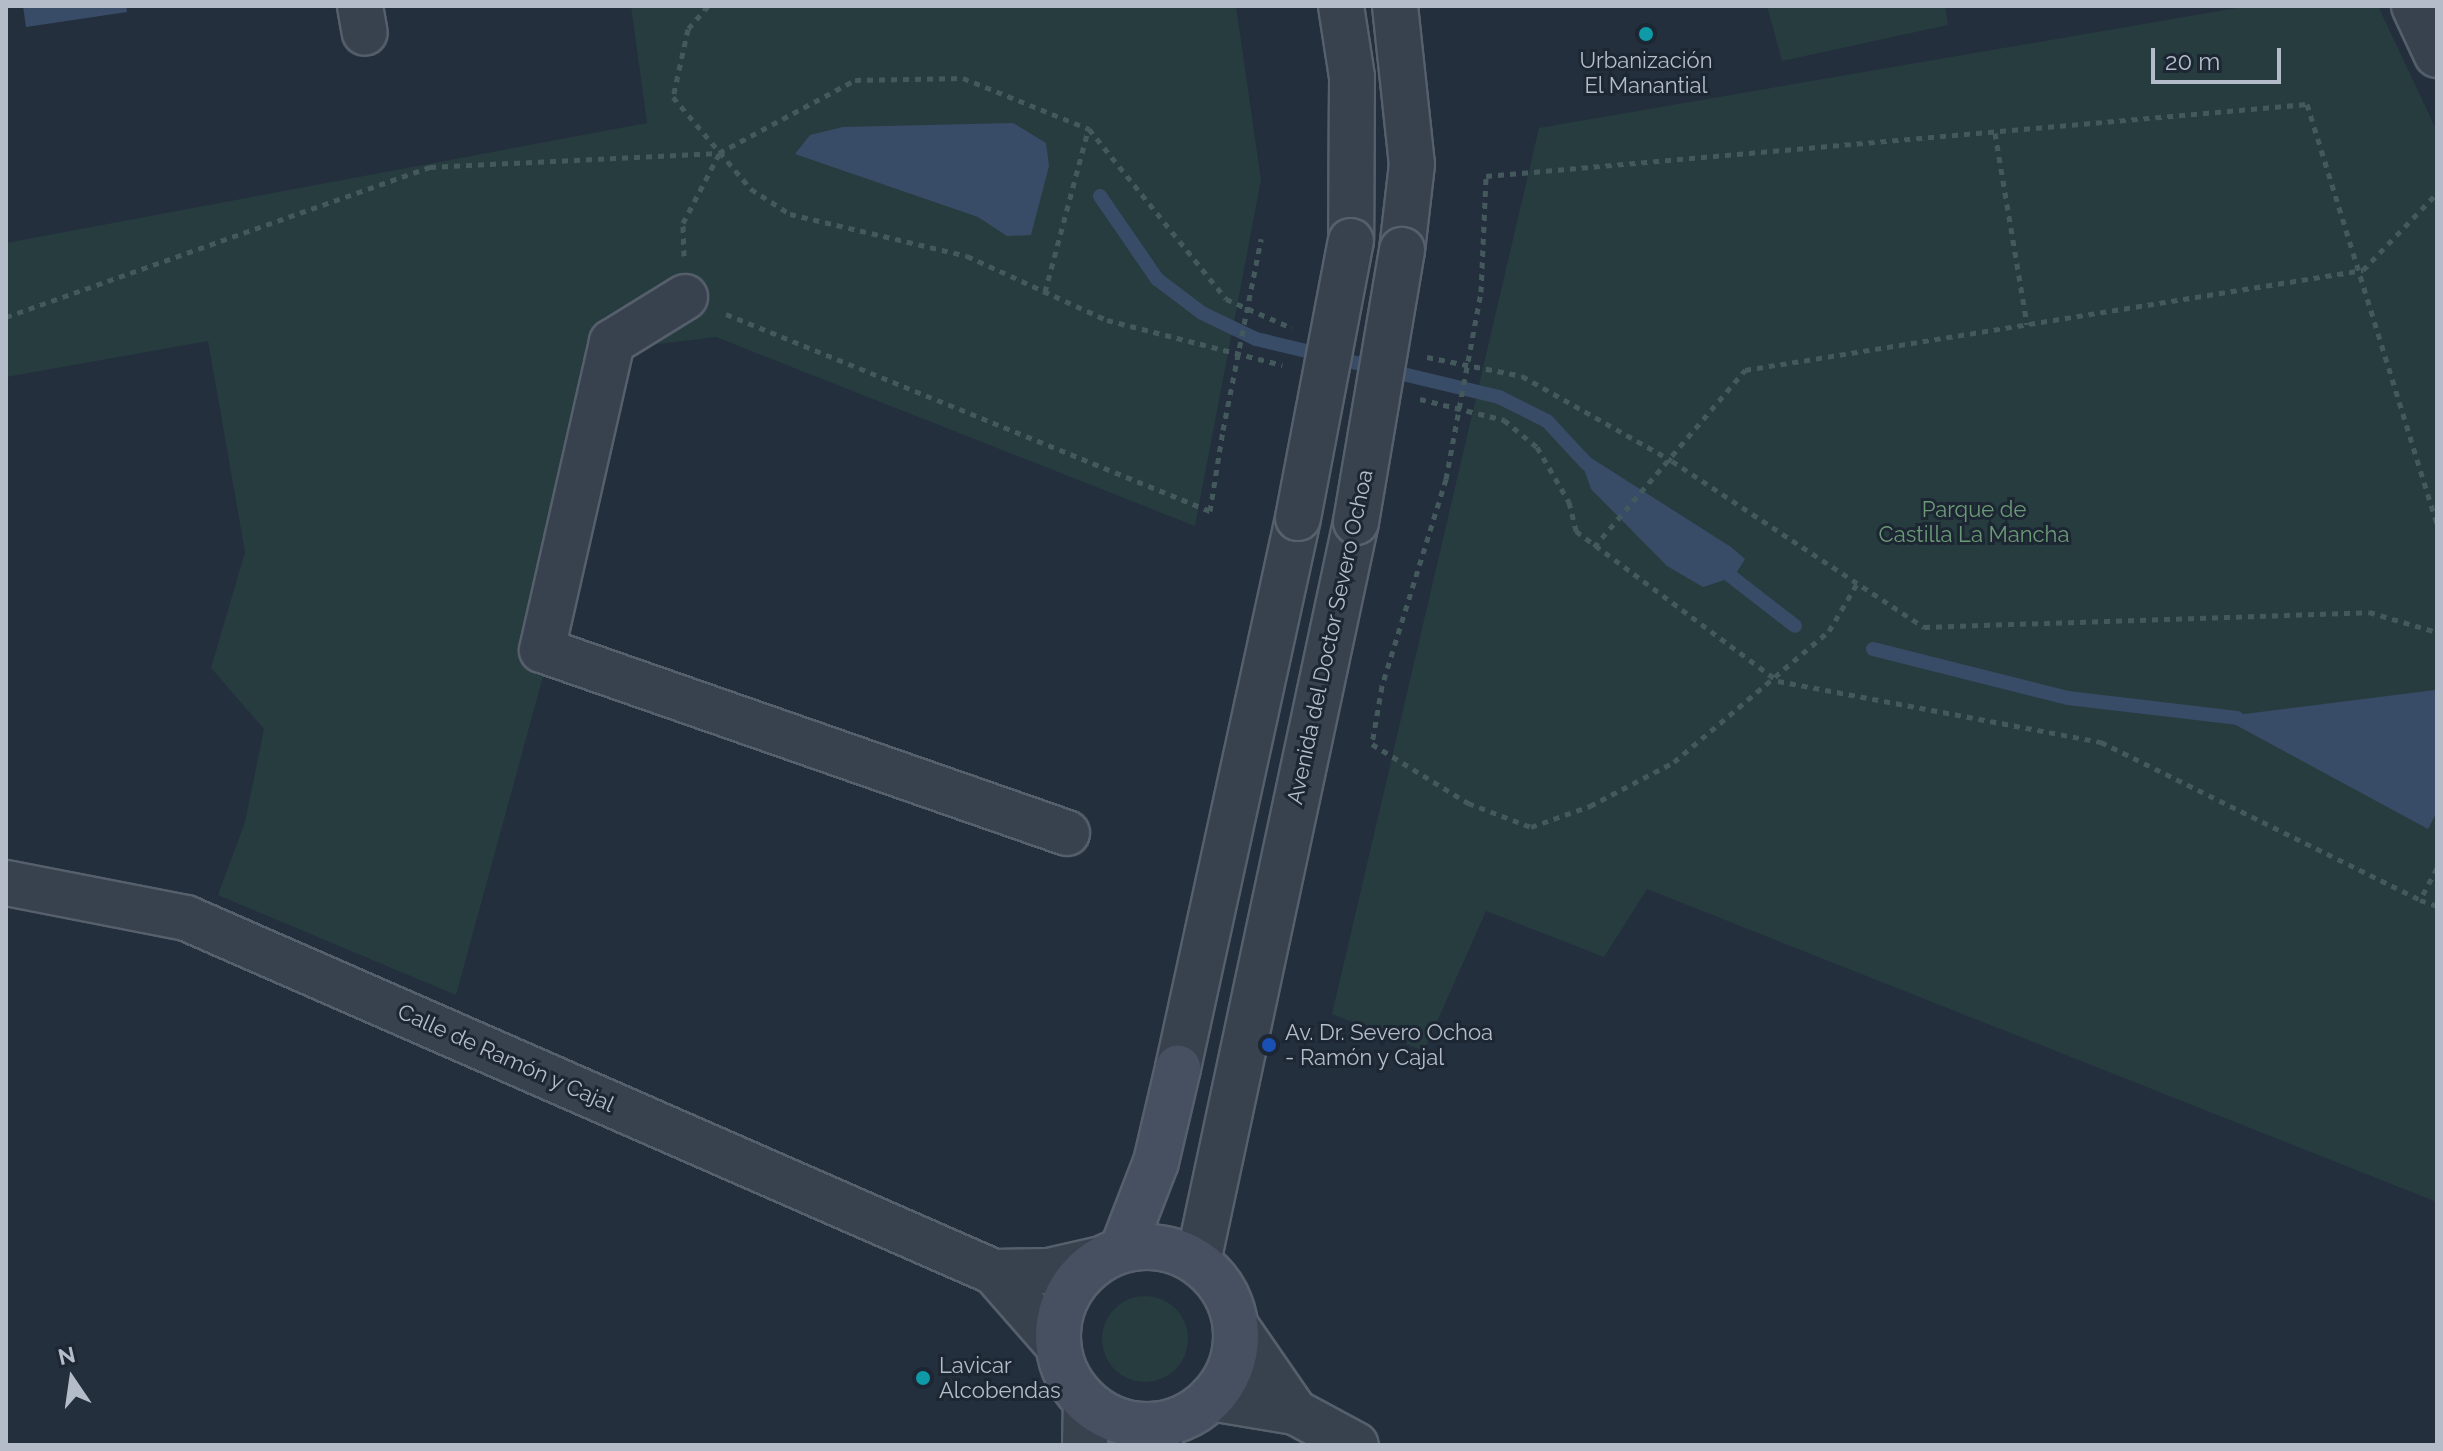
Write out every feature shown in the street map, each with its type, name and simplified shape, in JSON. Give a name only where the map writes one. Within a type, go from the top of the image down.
[{"type":"main road","points":[[1112,1254],[1174,1250],[1198,1262],[1224,1292],[1237,1328],[1226,1378],[1211,1398],[1161,1434],[1110,1417],[1086,1402],[1062,1366],[1058,1345],[1067,1295],[1112,1254],[1156,1162],[1178,1068]]},
{"type":"street","points":[[1178,1068],[1298,518],[1351,241],[1352,77],[1341,6]]},
{"type":"street","name":"Avenida del Doctor Severo Ochoa","points":[[1198,1262],[1356,522],[1402,250],[1412,164],[1395,6]]},
{"type":"street","points":[[2414,6],[2437,55]]},
{"type":"street","points":[[685,297],[612,342],[542,650],[1067,833]]},
{"type":"street","name":"Calle de Ramón y Cajal","points":[[6,883],[186,918],[994,1272],[1049,1271],[1112,1254]]},
{"type":"street","name":"Calle de Ramón y Cajal","points":[[994,1272],[1058,1345]]},
{"type":"street","points":[[1237,1328],[1295,1412]]},
{"type":"street","points":[[1211,1398],[1295,1412],[1356,1445]]},
{"type":"street","points":[[1085,1445],[1086,1402]]},
{"type":"path","points":[[708,6],[688,29],[673,97],[751,189],[790,214],[967,256],[1107,320],[1294,368]]},
{"type":"path","points":[[6,317],[430,167],[719,153],[855,80],[963,78],[1089,129],[1226,299],[1273,324],[1304,331]]},
{"type":"path","points":[[1858,582],[1829,631],[1778,681],[1674,762],[1590,806],[1531,827],[1455,796],[1372,744],[1382,686],[1446,479],[1481,292],[1486,176],[2307,104],[2363,270],[2437,525]]},
{"type":"path","points":[[1045,292],[1089,129]]},
{"type":"path","points":[[1995,133],[2027,324]]},
{"type":"path","points":[[719,153],[683,223],[685,297],[1210,511],[1261,239]]},
{"type":"path","points":[[1594,547],[1672,461],[1745,370],[2363,270],[2437,193]]},
{"type":"path","points":[[1413,354],[1522,376],[1672,461],[1924,627],[2369,612],[2437,632]]},
{"type":"path","points":[[1414,398],[1504,420],[1537,447],[1569,502],[1576,531],[1778,681],[2101,742],[2437,906]]},
{"type":"path","points":[[2420,900],[2437,868]]},
{"type":"green space","points":[[631,6],[1236,6],[1261,180],[1195,526],[716,337],[633,347],[456,995],[218,895],[245,822],[264,729],[211,668],[245,552],[208,341],[6,377],[6,243],[647,123]]},
{"type":"green space","points":[[1767,6],[1945,6],[1948,25],[1782,61]]},
{"type":"green space","name":"Parque de Castilla La Mancha","points":[[2248,6],[2378,6],[2437,131],[2437,1202],[1647,889],[1604,957],[1486,911],[1424,1051],[1332,1014],[1539,128]]},
{"type":"green space","points":[[1145,1296],[1162,1299],[1176,1308],[1185,1322],[1188,1339],[1185,1356],[1176,1370],[1162,1379],[1145,1382],[1128,1379],[1114,1370],[1105,1356],[1102,1339],[1105,1322],[1114,1308],[1128,1299]]},
{"type":"water","points":[[23,6],[126,6],[127,12],[26,27]]},
{"type":"water","points":[[1013,123],[1046,143],[1049,166],[1031,235],[1007,236],[978,217],[795,154],[810,135],[843,127]]},
{"type":"water","points":[[1577,449],[1731,547],[1745,559],[1734,577],[1703,587],[1667,566],[1591,489]]},
{"type":"water","points":[[2435,690],[2437,812],[2428,829],[2221,717]]},
{"type":"waterway","points":[[1100,196],[1157,279],[1202,313],[1256,339],[1499,397],[1547,421],[1587,464]]},
{"type":"waterway","points":[[1719,567],[1795,626]]},
{"type":"waterway","points":[[1873,649],[2068,698],[2237,718]]},
{"type":"place","name":"Urbanización El Manantial","points":[[1646,34]]},
{"type":"place","name":"Av. Dr. Severo Ochoa - Ramón y Cajal","points":[[1269,1045]]},
{"type":"place","name":"Lavicar Alcobendas","points":[[923,1378]]}]
